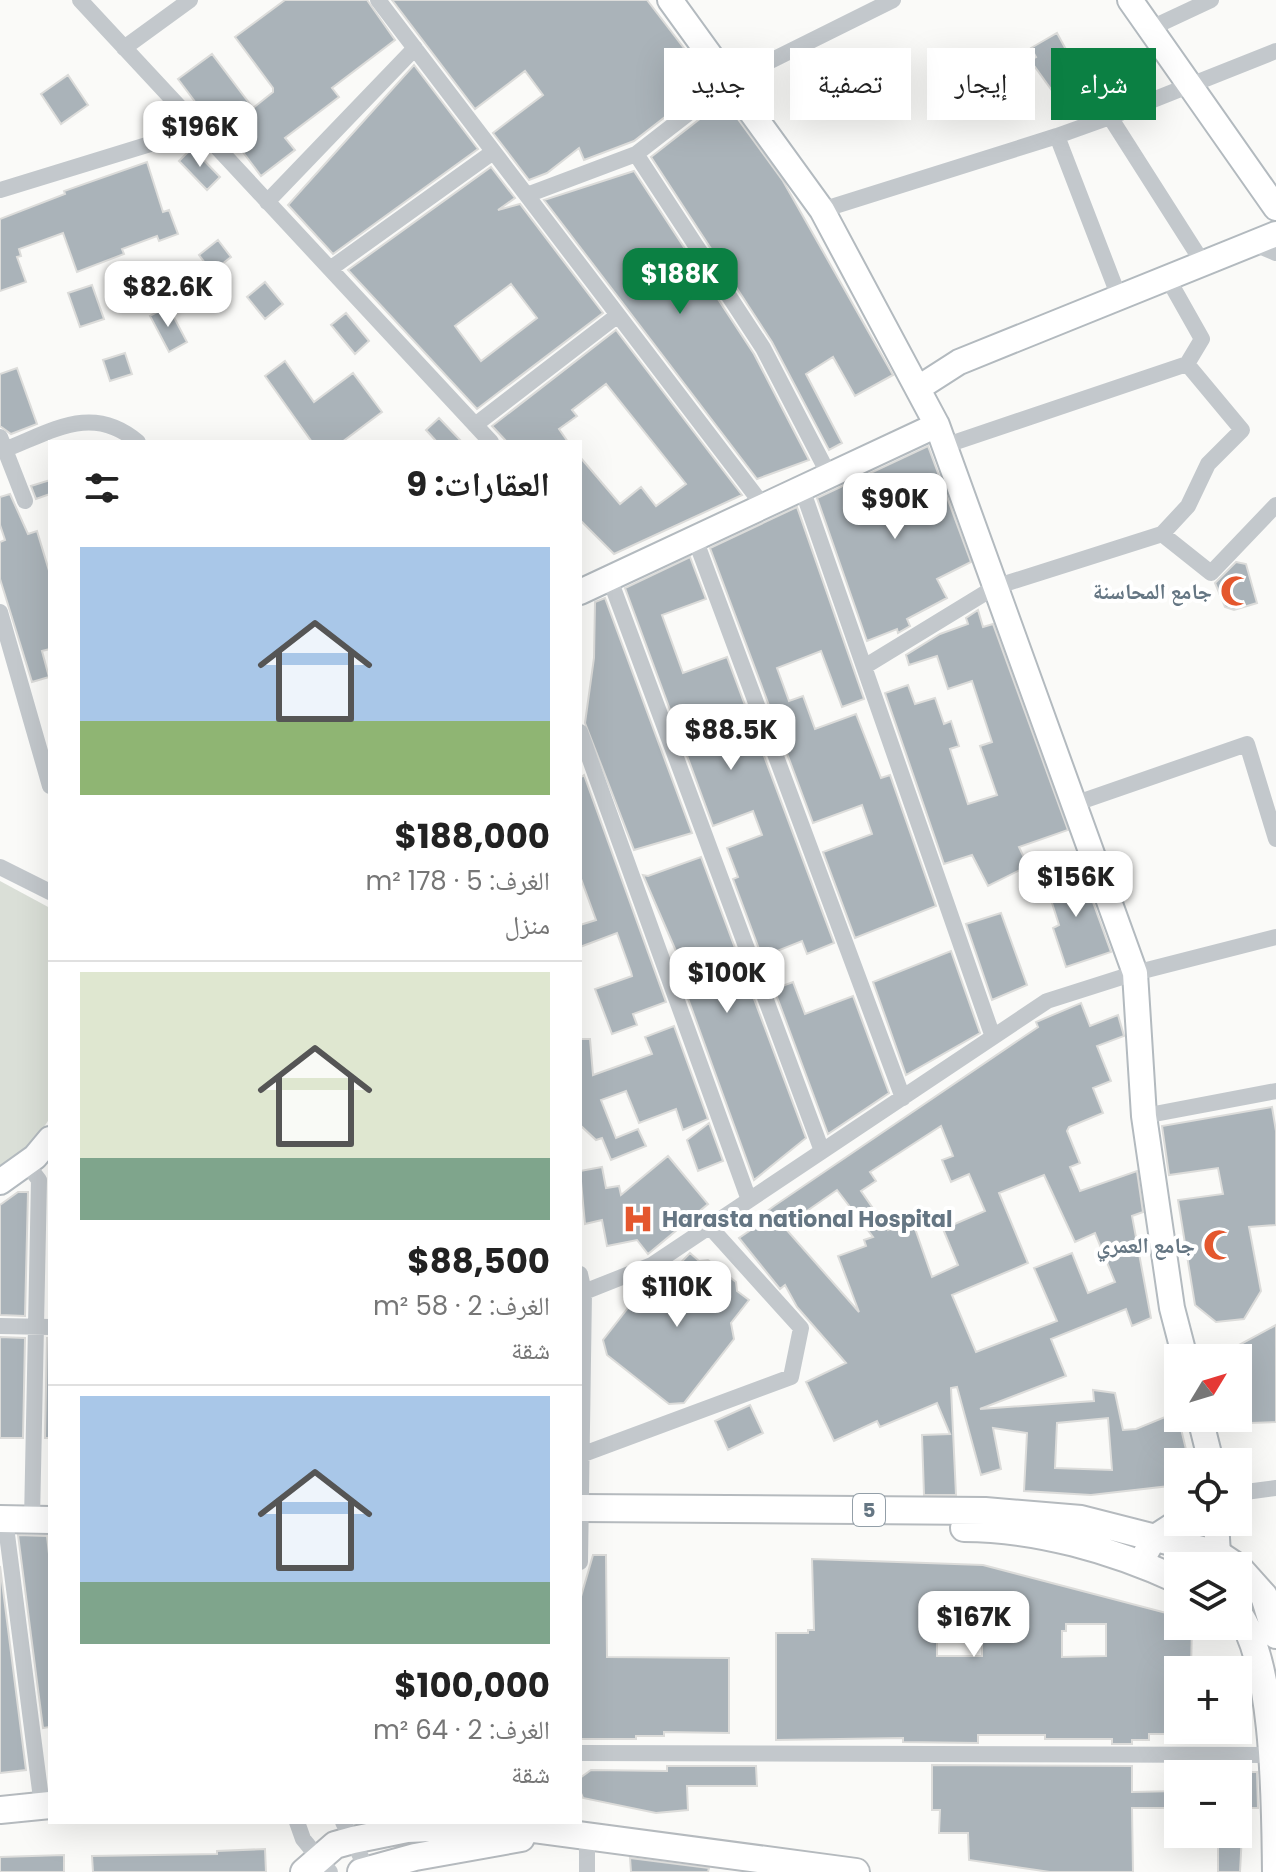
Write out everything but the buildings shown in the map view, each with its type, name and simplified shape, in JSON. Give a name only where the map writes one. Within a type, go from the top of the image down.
[{"type":"main road","name":"5","points":[[582,1516],[985,1511],[1081,1519],[1155,1537],[1199,1552]]},
{"type":"main road","points":[[2,1514],[41,1512]]},
{"type":"main road","name":"5","points":[[582,1516],[983,1528],[1076,1544],[1140,1563],[1164,1574]]},
{"type":"main road","points":[[1252,1580],[1273,1596],[1276,1635]]},
{"type":"main road","points":[[1250,1640],[1258,1660],[1274,1755],[1276,1872]]},
{"type":"main road","points":[[0,1810],[46,1806]]},
{"type":"main road","points":[[317,1867],[348,1831],[503,1825],[587,1835],[719,1862],[856,1872]]},
{"type":"main road","points":[[364,1870],[546,1828]]},
{"type":"street","points":[[80,0],[489,440]]},
{"type":"street","points":[[124,48],[190,0]]},
{"type":"street","points":[[378,0],[762,504]]},
{"type":"street","points":[[670,0],[706,48]]},
{"type":"street","points":[[774,57],[870,5],[893,0]]},
{"type":"street","points":[[1130,0],[1276,208]]},
{"type":"street","points":[[1149,29],[1211,0]]},
{"type":"street","points":[[267,202],[415,48]]},
{"type":"street","points":[[1156,97],[1276,51]]},
{"type":"street","points":[[527,195],[636,154],[680,120]]},
{"type":"street","points":[[758,120],[822,210],[920,387],[1135,973],[1144,1116],[1172,1308],[1181,1344]]},
{"type":"street","points":[[822,210],[1102,120]]},
{"type":"street","points":[[1112,120],[1203,263]]},
{"type":"street","points":[[0,190],[199,129]]},
{"type":"street","points":[[1057,136],[1119,297]]},
{"type":"street","points":[[330,269],[493,152]]},
{"type":"street","points":[[636,154],[763,348],[828,473]]},
{"type":"street","points":[[920,387],[959,362],[1276,234]]},
{"type":"street","points":[[1252,243],[1276,253]]},
{"type":"street","points":[[582,591],[828,473],[940,435],[1187,364],[1202,339],[1167,277]]},
{"type":"street","points":[[475,425],[618,315]]},
{"type":"street","points":[[864,667],[995,587],[1162,534],[1188,506],[1208,464],[1242,430],[1187,364]]},
{"type":"street","points":[[25,501],[2,443],[71,424],[98,420],[120,427],[136,440]]},
{"type":"street","points":[[801,486],[993,1037]]},
{"type":"street","points":[[1162,534],[1211,573],[1276,505]]},
{"type":"street","points":[[694,536],[903,1098]]},
{"type":"street","points":[[609,577],[822,1151]]},
{"type":"street","points":[[0,612],[48,779]]},
{"type":"street","points":[[582,738],[749,1200]]},
{"type":"street","points":[[1074,804],[1247,744],[1276,839]]},
{"type":"street","points":[[0,867],[48,886]]},
{"type":"street","points":[[584,1292],[652,1265],[1047,1001],[1135,973],[1276,937]]},
{"type":"street","points":[[1144,1116],[1276,1091]]},
{"type":"street","points":[[0,1182],[40,1154]]},
{"type":"street","points":[[40,1154],[43,1326],[41,1512]]},
{"type":"street","points":[[582,1455],[791,1377],[801,1328],[709,1226]]},
{"type":"street","points":[[582,1283],[582,1337]]},
{"type":"street","points":[[0,1326],[43,1326]]},
{"type":"street","points":[[1252,1491],[1276,1488]]},
{"type":"street","points":[[2,1514],[46,1806]]},
{"type":"street","points":[[1140,1563],[1155,1537],[1164,1531]]},
{"type":"street","points":[[1252,1607],[1273,1596]]},
{"type":"street","points":[[582,1753],[1274,1755]]},
{"type":"street","points":[[298,1824],[317,1867]]},
{"type":"street","points":[[348,1831],[364,1870]]},
{"type":"street","points":[[587,1835],[587,1872]]},
{"type":"shaded area","points":[[0,881],[48,907],[48,1121],[33,1143],[0,1167]]},
{"type":"place","name":"جامع المحاسنة","points":[[1236,591]]},
{"type":"place","name":"Harasta national Hospital","points":[[638,1219]]},
{"type":"place","name":"جامع العمري","points":[[1219,1245]]}]
